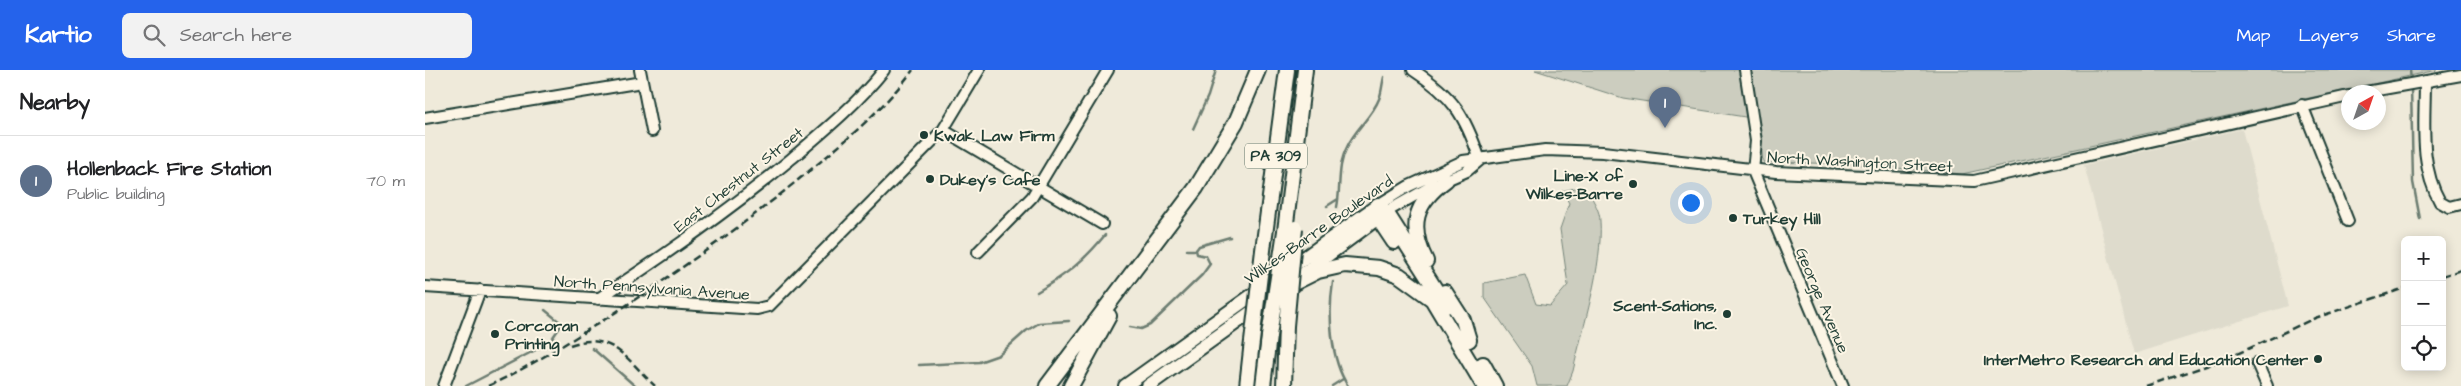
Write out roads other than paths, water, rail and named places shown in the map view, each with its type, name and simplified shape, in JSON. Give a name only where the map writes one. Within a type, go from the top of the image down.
[{"type":"highway","points":[[1047,386],[1196,188],[1219,153],[1236,122],[1258,70]]},
{"type":"highway","name":"PA 309","points":[[1247,386],[1287,70]]},
{"type":"highway","name":"PA 309","points":[[1263,386],[1269,336],[1290,230],[1306,70]]},
{"type":"highway","points":[[1446,180],[1427,196],[1419,208],[1416,233],[1419,247],[1431,271],[1463,320],[1469,340]]},
{"type":"highway","points":[[1381,212],[1431,299],[1485,386]]},
{"type":"highway","points":[[1381,212],[1469,340],[1495,386]]},
{"type":"highway","points":[[1071,386],[1111,314],[1166,227]]},
{"type":"highway","points":[[1284,386],[1290,230]]},
{"type":"highway","points":[[1284,288],[1328,268],[1363,265],[1399,275],[1431,299]]},
{"type":"main road","name":"Wilkes-Barre Boulevard","points":[[1148,386],[1284,288],[1381,212]]},
{"type":"main road","name":"Wilkes-Barre Boulevard","points":[[1125,386],[1381,212]]},
{"type":"street","points":[[640,70],[652,131]]},
{"type":"street","name":"East Chestnut Street","points":[[598,299],[642,270],[767,179],[845,113],[884,70]]},
{"type":"street","name":"North Pennsylvania Avenue","points":[[425,287],[757,308],[773,305],[943,130],[979,70]]},
{"type":"street","points":[[978,252],[1031,197],[1108,70]]},
{"type":"street","points":[[1413,70],[1438,86],[1457,107],[1471,132],[1480,160]]},
{"type":"street","points":[[1745,70],[1755,141],[1753,170]]},
{"type":"street","points":[[2386,88],[2461,75]]},
{"type":"street","points":[[2425,81],[2424,148],[2438,199],[2443,205],[2449,207],[2461,204]]},
{"type":"street","points":[[425,118],[642,82]]},
{"type":"street","name":"North Washington Street","points":[[1480,160],[1522,152],[1574,150],[1753,170],[1974,181],[2341,98]]},
{"type":"street","points":[[2303,105],[2348,221]]},
{"type":"street","points":[[943,130],[1039,185],[1102,224]]},
{"type":"street","name":"Wilkes-Barre Boulevard","points":[[1381,212],[1467,171],[1480,160]]},
{"type":"street","name":"Wilkes-Barre Boulevard","points":[[1381,212],[1434,173],[1463,161],[1480,160]]},
{"type":"street","name":"George Avenue","points":[[1753,170],[1843,386]]},
{"type":"street","points":[[444,386],[480,290]]},
{"type":"street","points":[[2257,363],[2267,386]]},
{"type":"waterway","points":[[1193,129],[1208,96],[1216,70]]},
{"type":"waterway","points":[[2410,70],[2411,81]]},
{"type":"waterway","points":[[1337,207],[1340,169],[1344,154],[1354,134],[1376,105],[1384,77]]},
{"type":"waterway","points":[[2411,86],[2413,182],[2420,219]]},
{"type":"waterway","points":[[1327,206],[1338,199]]},
{"type":"waterway","points":[[1037,292],[1074,267],[1105,235]]},
{"type":"waterway","points":[[1130,327],[1141,329],[1150,325],[1202,275],[1210,264],[1206,256],[1197,254],[1196,250],[1199,246],[1230,237]]},
{"type":"waterway","points":[[1187,250],[1196,250]]},
{"type":"waterway","points":[[1333,282],[1331,294],[1332,336],[1337,363],[1348,386]]},
{"type":"waterway","points":[[545,310],[566,327]]},
{"type":"waterway","points":[[919,365],[979,362],[999,355],[1026,331],[1039,323],[1069,321]]},
{"type":"waterway","points":[[466,386],[549,343],[562,324]]},
{"type":"waterway","points":[[592,348],[635,386]]},
{"type":"waterway","points":[[1332,386],[1343,379]]},
{"type":"railway","points":[[488,386],[534,362],[607,318],[728,234],[775,199],[844,142],[873,115],[913,70]]},
{"type":"railway","points":[[2446,275],[2461,270]]},
{"type":"railway","points":[[2146,386],[2224,360],[2315,318],[2401,289]]},
{"type":"railway","points":[[570,345],[585,341],[608,345],[618,350],[655,386]]},
{"type":"place","name":"Hollenback Fire Station","points":[[1665,128]]},
{"type":"place","name":"Kwak Law Firm","points":[[924,135]]},
{"type":"place","name":"Dukey's Cafe","points":[[930,179]]},
{"type":"place","name":"Line-X of Wilkes-Barre","points":[[1633,184]]},
{"type":"place","name":"Turkey Hill","points":[[1733,218]]},
{"type":"place","name":"Scent-Sations, Inc.","points":[[1727,314]]},
{"type":"place","name":"Corcoran Printing","points":[[495,334]]},
{"type":"place","name":"InterMetro Research and Education Center","points":[[2318,359]]}]
